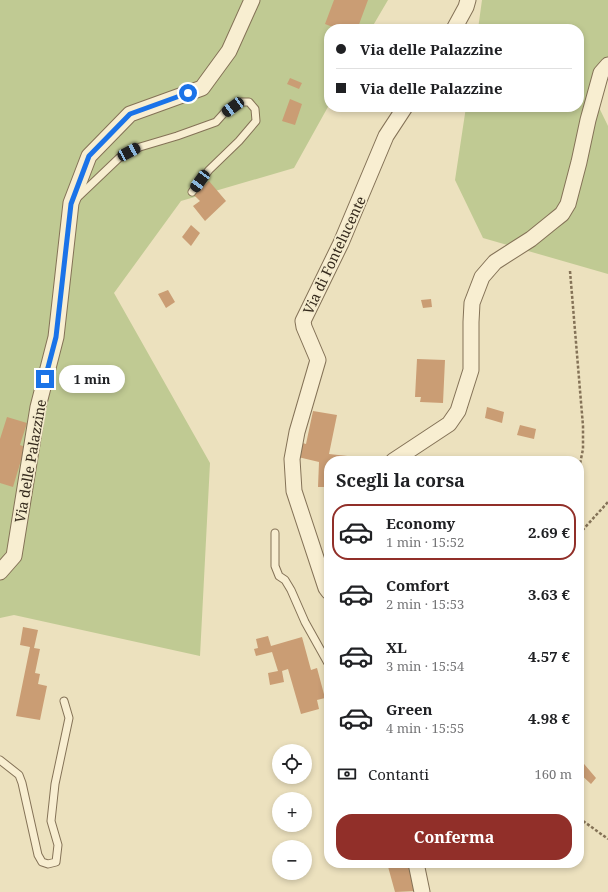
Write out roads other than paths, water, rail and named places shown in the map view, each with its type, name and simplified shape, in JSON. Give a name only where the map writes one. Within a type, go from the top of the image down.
[{"type":"street","name":"Via delle Palazzine","points":[[0,572],[14,556],[38,407],[56,337],[71,204],[89,156],[130,114],[202,88],[229,51],[252,0]]},
{"type":"street","points":[[456,24],[468,0]]},
{"type":"street","points":[[401,456],[449,424],[458,411],[471,370],[472,303],[482,277],[494,262],[526,242],[562,214],[568,204],[601,73],[608,65]]},
{"type":"street","name":"Via di Fontelucente","points":[[324,582],[294,491],[292,459],[297,432],[318,360],[304,327],[303,321],[341,243],[386,136],[402,112]]},
{"type":"street","points":[[417,868],[422,892]]},
{"type":"lane","points":[[71,204],[119,158],[140,147],[216,122],[225,112],[240,102],[249,102],[255,109],[256,121],[239,141],[209,170],[192,192]]},
{"type":"lane","points":[[275,533],[274,566],[279,576],[285,580],[291,590],[305,622],[324,656]]},
{"type":"lane","points":[[0,760],[19,775],[38,855],[42,862],[48,864],[56,862],[58,845],[51,821],[55,784],[69,718],[64,701]]}]
